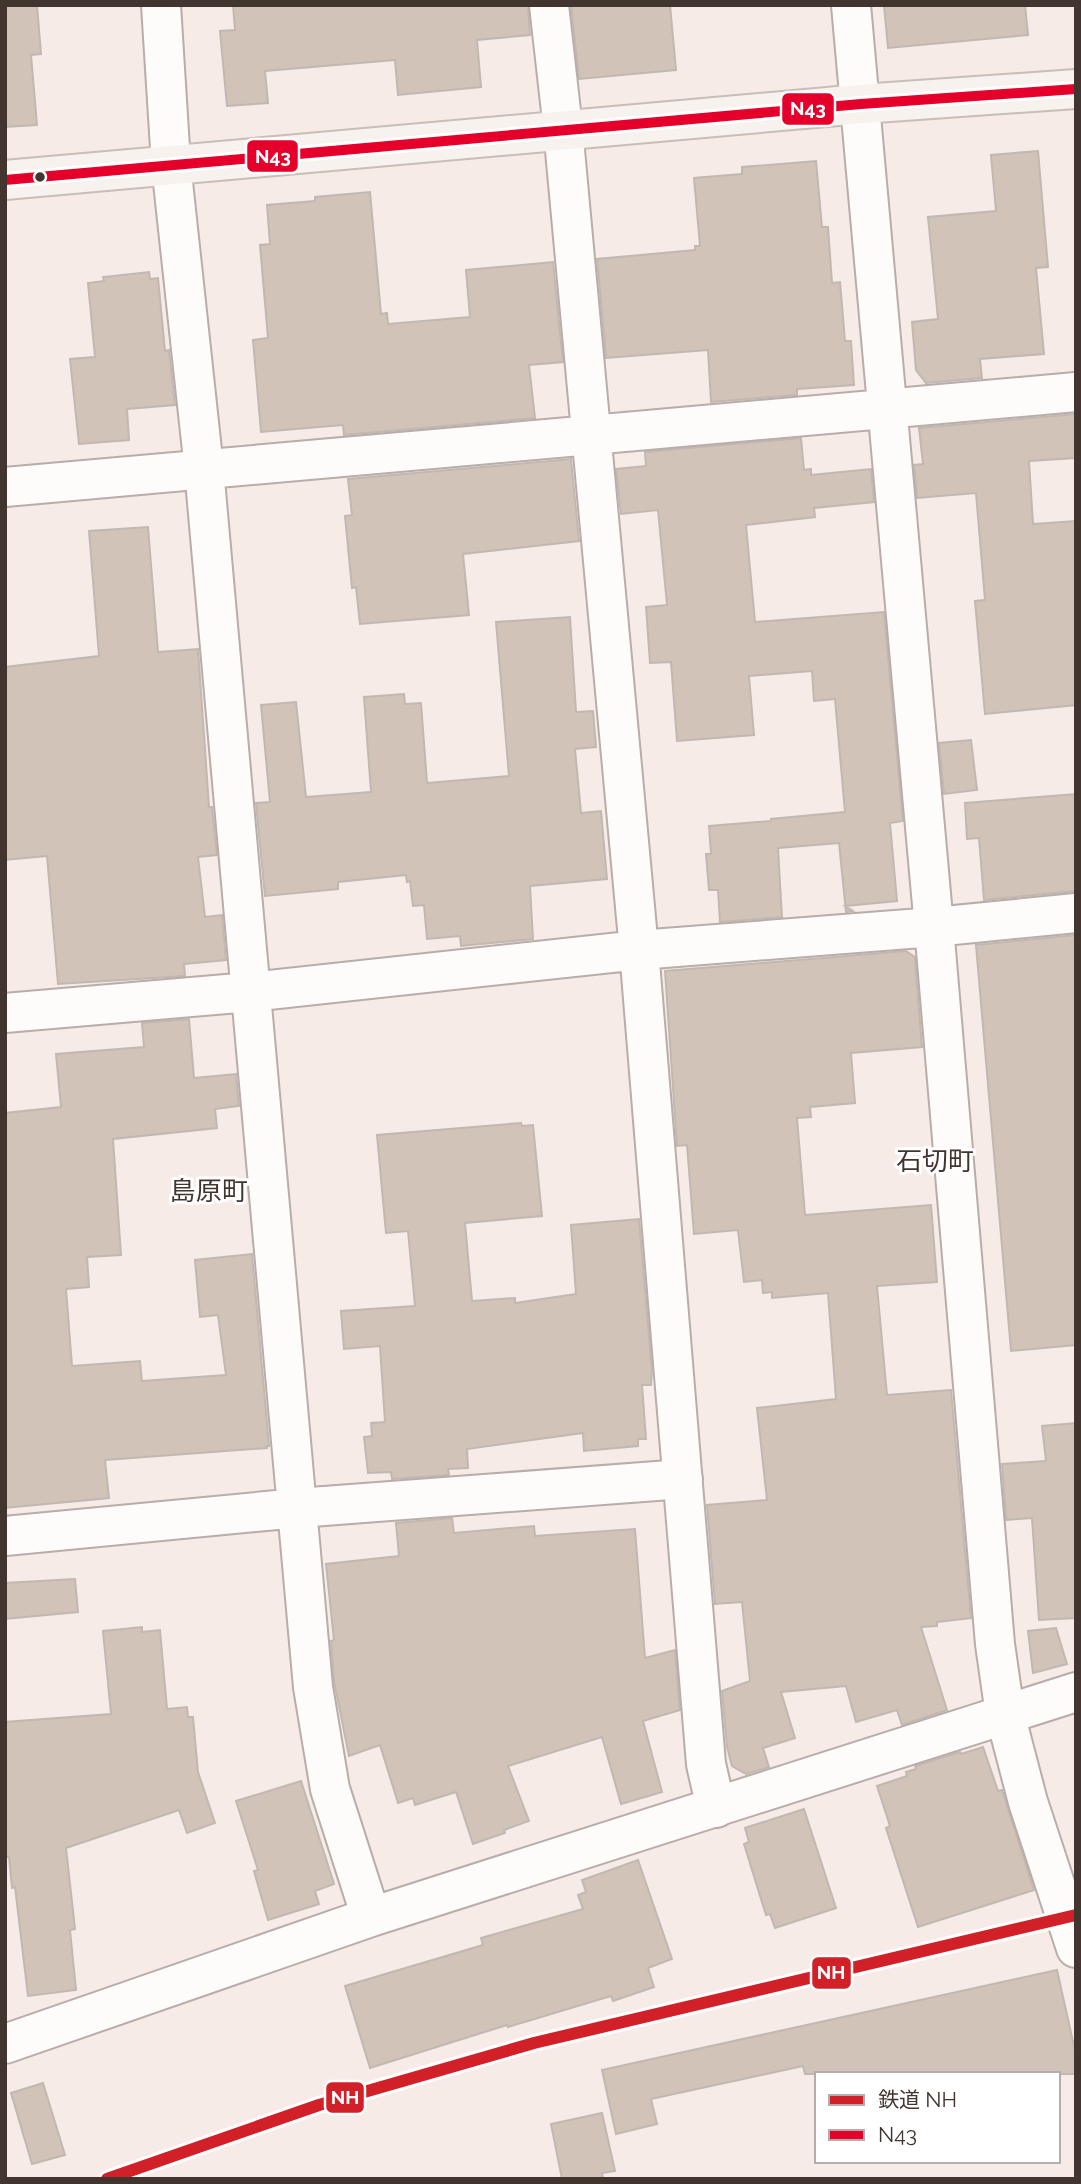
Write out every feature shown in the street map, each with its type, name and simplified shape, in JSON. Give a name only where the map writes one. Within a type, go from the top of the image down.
[{"type":"main road","points":[[5,180],[563,129],[1076,89]]},
{"type":"street","points":[[161,5],[171,164],[204,469],[313,1687],[330,1789],[371,1917]]},
{"type":"street","points":[[549,5],[563,129],[639,950],[706,1764],[716,1808]]},
{"type":"street","points":[[851,5],[995,1644],[1005,1714],[1028,1802],[1076,1948]]},
{"type":"street","points":[[5,487],[1076,392]]},
{"type":"street","points":[[5,1013],[250,992],[639,950],[934,928],[1076,913]]},
{"type":"street","points":[[5,1536],[298,1508],[683,1479]]},
{"type":"street","points":[[5,2045],[371,1917],[1076,1692]]},
{"type":"building","points":[[5,5],[37,5],[41,54],[31,55],[37,125],[5,127]]},
{"type":"building","points":[[233,5],[528,5],[530,35],[477,40],[481,87],[398,95],[395,60],[265,71],[268,103],[227,106],[220,31],[235,30]]},
{"type":"building","points":[[571,5],[670,5],[676,70],[579,79]]},
{"type":"building","points":[[884,5],[1025,5],[1028,35],[888,48]]},
{"type":"building","points":[[1038,151],[1048,267],[1036,268],[1044,354],[980,359],[982,378],[926,383],[916,370],[912,322],[938,319],[928,217],[996,211],[991,155]]},
{"type":"building","points":[[816,161],[822,227],[828,227],[832,283],[840,282],[845,341],[851,341],[854,385],[797,389],[797,395],[711,402],[708,350],[606,358],[597,259],[695,250],[695,246],[700,246],[694,178],[742,174],[742,167]]},
{"type":"building","points":[[370,192],[381,314],[387,313],[388,324],[470,317],[466,270],[553,262],[563,362],[529,365],[535,418],[344,435],[343,425],[261,432],[253,340],[268,338],[260,245],[270,244],[267,205]]},
{"type":"building","points":[[149,272],[150,279],[158,278],[165,351],[169,350],[175,405],[127,409],[129,440],[79,444],[70,359],[95,357],[88,283],[104,281],[103,277]]},
{"type":"building","points":[[1076,414],[1076,458],[1029,461],[1033,524],[1076,521],[1076,705],[985,714],[975,601],[985,600],[976,493],[917,498],[914,465],[923,464],[919,428]]},
{"type":"building","points":[[801,438],[804,470],[811,469],[811,475],[871,469],[874,502],[814,508],[815,517],[746,525],[755,622],[884,612],[903,821],[890,823],[897,901],[845,906],[839,843],[778,848],[782,917],[720,922],[718,890],[709,890],[706,854],[711,854],[709,826],[845,812],[835,699],[814,701],[812,671],[749,676],[754,735],[677,741],[671,662],[650,663],[646,607],[667,605],[658,510],[621,514],[616,469],[646,466],[645,452]]},
{"type":"building","points":[[571,459],[579,541],[463,554],[469,615],[360,624],[356,587],[352,588],[345,516],[352,515],[348,479]]},
{"type":"building","points":[[148,527],[158,652],[198,649],[209,807],[212,807],[217,855],[198,857],[205,917],[222,915],[226,960],[184,964],[185,976],[58,984],[47,856],[5,860],[5,667],[99,656],[89,531]]},
{"type":"building","points":[[570,617],[576,712],[593,711],[596,747],[575,749],[581,813],[601,811],[607,879],[530,886],[533,939],[461,946],[460,936],[427,939],[424,905],[413,906],[410,881],[407,882],[406,875],[338,882],[338,889],[265,896],[256,803],[270,802],[261,705],[296,702],[306,797],[371,792],[364,697],[404,694],[405,704],[421,703],[427,783],[509,776],[496,622]]},
{"type":"building","points":[[971,740],[977,790],[944,794],[939,743]]},
{"type":"building","points":[[1076,794],[1076,891],[984,900],[979,838],[967,839],[965,803]]},
{"type":"building","points":[[1076,935],[1076,1345],[1011,1351],[976,945]]},
{"type":"building","points":[[906,951],[915,957],[922,1047],[851,1053],[855,1103],[810,1107],[811,1117],[797,1118],[805,1215],[931,1205],[937,1282],[877,1286],[887,1395],[951,1390],[971,1618],[921,1627],[947,1710],[902,1725],[897,1710],[856,1722],[846,1686],[781,1692],[795,1738],[763,1748],[769,1767],[746,1774],[732,1766],[727,1747],[722,1691],[750,1681],[742,1602],[715,1604],[707,1505],[767,1500],[757,1408],[836,1399],[828,1293],[772,1298],[772,1292],[763,1293],[762,1280],[744,1282],[738,1230],[694,1234],[687,1145],[677,1146],[665,971]]},
{"type":"building","points":[[189,1019],[194,1078],[236,1074],[239,1106],[215,1109],[217,1128],[113,1139],[121,1255],[87,1257],[89,1287],[66,1289],[72,1366],[140,1361],[142,1381],[226,1375],[218,1315],[200,1317],[195,1260],[252,1254],[269,1446],[105,1460],[109,1498],[5,1508],[5,1113],[61,1107],[56,1054],[144,1047],[142,1023]]},
{"type":"building","points":[[521,1123],[522,1126],[533,1125],[542,1216],[465,1223],[472,1301],[515,1298],[515,1303],[576,1294],[571,1225],[639,1219],[652,1370],[651,1385],[642,1385],[646,1439],[638,1439],[638,1446],[584,1451],[583,1433],[467,1449],[468,1468],[448,1469],[449,1475],[392,1479],[391,1472],[368,1473],[364,1437],[372,1436],[371,1423],[385,1422],[380,1346],[344,1349],[341,1311],[415,1306],[408,1231],[386,1233],[377,1135]]},
{"type":"building","points":[[1076,1423],[1076,1618],[1039,1620],[1032,1518],[1006,1520],[1002,1464],[1046,1461],[1042,1426]]},
{"type":"building","points":[[452,1518],[454,1533],[534,1526],[535,1536],[635,1529],[645,1658],[675,1650],[680,1710],[643,1721],[662,1792],[621,1804],[602,1737],[508,1766],[529,1821],[473,1844],[456,1792],[415,1805],[413,1798],[398,1803],[380,1745],[349,1756],[334,1681],[331,1641],[334,1640],[326,1564],[399,1556],[396,1523]]},
{"type":"building","points":[[75,1579],[78,1612],[5,1619],[5,1583]]},
{"type":"building","points":[[142,1627],[142,1632],[160,1630],[167,1709],[187,1707],[188,1717],[193,1717],[198,1772],[215,1823],[187,1833],[179,1810],[66,1848],[75,1929],[70,1930],[76,1990],[28,1996],[15,1887],[12,1888],[9,1857],[5,1857],[5,1722],[111,1714],[103,1631]]},
{"type":"building","points":[[1056,1628],[1067,1664],[1033,1673],[1028,1631]]},
{"type":"building","points":[[983,1747],[998,1791],[1002,1790],[1034,1890],[918,1927],[886,1828],[890,1826],[877,1786],[907,1776],[906,1772],[916,1769],[915,1766]]},
{"type":"building","points":[[301,1781],[334,1884],[315,1891],[319,1904],[268,1920],[254,1871],[258,1870],[236,1801]]},
{"type":"building","points":[[804,1809],[836,1908],[775,1928],[770,1914],[766,1915],[744,1844],[749,1842],[745,1828]]},
{"type":"building","points":[[638,1860],[672,1959],[648,1968],[654,1987],[613,2001],[611,1996],[508,2027],[507,2025],[370,2068],[345,1986],[483,1945],[481,1938],[583,1909],[578,1895],[586,1892],[582,1880]]},
{"type":"building","points":[[1057,1970],[1076,2055],[1076,2074],[805,2074],[803,2066],[651,2099],[657,2124],[616,2134],[602,2070]]},
{"type":"building","points":[[43,2083],[65,2155],[32,2164],[11,2093]]},
{"type":"building","points":[[602,2113],[615,2171],[602,2173],[603,2179],[562,2179],[551,2124]]},
{"type":"rail line","name":"NH","points":[[107,2179],[319,2105],[534,2043],[1076,1915]]},
{"type":"transit line","name":"N43","points":[[5,180],[861,104],[1076,89]]},
{"type":"district","name":"石切町","points":[[935,1161]]},
{"type":"district","name":"島原町","points":[[209,1191]]}]
